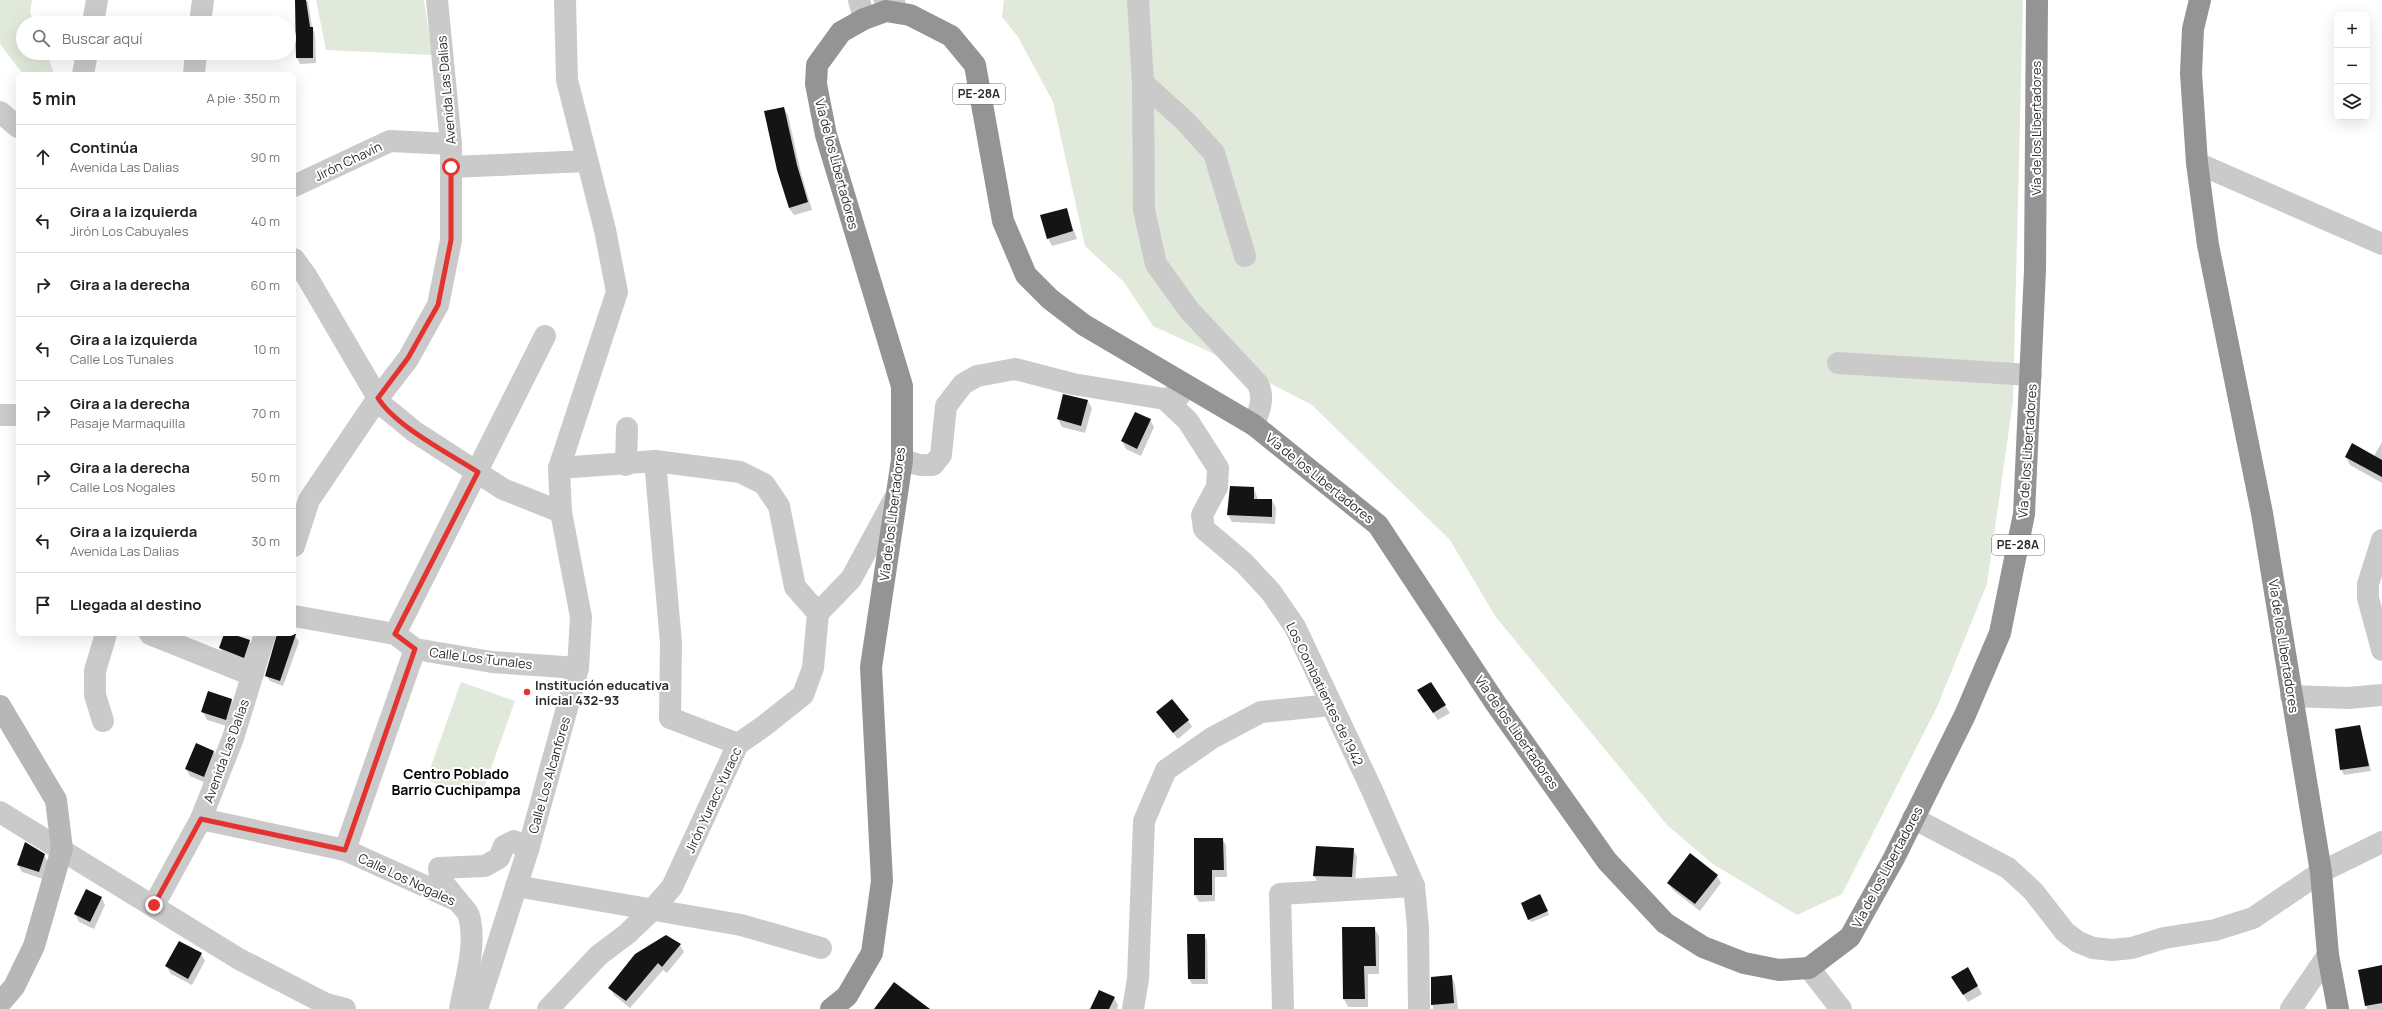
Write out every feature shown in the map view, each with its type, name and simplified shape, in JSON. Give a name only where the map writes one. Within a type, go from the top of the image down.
[{"type":"highway","name":"Vía de los Libertadores","points":[[831,1009],[847,996],[872,953],[882,881],[871,667],[895,498],[902,460],[902,386],[826,134],[816,84],[817,65],[825,51],[861,9],[910,15],[951,36],[975,65],[1003,221],[1026,275],[1050,300],[1084,325],[1254,425],[1378,525],[1496,704],[1607,861],[1665,922],[1703,947],[1744,963],[1779,970],[1810,968],[1850,937],[1894,858],[1964,715],[2000,633],[2024,514],[2032,375],[2035,270],[2037,0]]},
{"type":"highway","name":"Vía de los Libertadores","points":[[2200,0],[2193,29],[2191,73],[2197,163],[2208,245],[2262,513],[2321,872],[2328,954],[2338,1009]]},
{"type":"street","points":[[94,16],[97,0]]},
{"type":"street","points":[[201,16],[202,0]]},
{"type":"street","name":"Avenida Las Dalias","points":[[296,540],[309,500],[378,398],[408,358],[438,305],[451,240],[451,144],[436,0]]},
{"type":"street","points":[[565,0],[567,80],[605,230],[617,292],[559,468],[655,461],[740,472],[764,484],[779,506],[795,587],[818,612],[851,579],[895,498]]},
{"type":"street","points":[[1138,0],[1144,84],[1144,210],[1156,264],[1189,310],[1258,384],[1262,393],[1262,402],[1254,425]]},
{"type":"street","points":[[83,72],[86,60]]},
{"type":"street","points":[[194,72],[195,60]]},
{"type":"street","points":[[1144,84],[1186,121],[1214,153],[1245,256]]},
{"type":"street","points":[[0,112],[16,125]]},
{"type":"street","name":"Jirón Chavín","points":[[296,185],[390,141],[451,144]]},
{"type":"street","points":[[451,167],[587,160]]},
{"type":"street","points":[[2197,163],[2382,244]]},
{"type":"street","points":[[296,262],[307,277],[382,405],[415,432],[503,489],[561,512]]},
{"type":"street","points":[[395,634],[478,472],[545,336]]},
{"type":"street","points":[[1838,363],[2032,375]]},
{"type":"street","points":[[902,460],[920,465],[933,465],[941,455],[946,406],[962,384],[977,376],[996,371],[1015,369],[1073,384],[1165,399],[1197,391]]},
{"type":"street","name":"Los Combatientes de 1942","points":[[1165,399],[1188,421],[1218,468],[1217,487],[1202,515],[1204,529],[1244,563],[1271,592],[1295,627],[1371,788],[1414,886],[1418,928],[1419,1009]]},
{"type":"street","points":[[0,415],[16,415]]},
{"type":"street","points":[[626,464],[627,428]]},
{"type":"street","points":[[655,461],[671,643],[670,718],[738,744]]},
{"type":"street","name":"Calle Los Alcanfores","points":[[477,1009],[528,850],[578,668],[581,617],[561,512],[559,468]]},
{"type":"street","points":[[2382,540],[2368,584],[2368,598],[2382,650]]},
{"type":"street","name":"Jirón Yuracc Yuracc","points":[[548,1009],[598,955],[627,934],[653,909],[672,887],[738,744],[764,726],[803,695],[813,668],[818,612]]},
{"type":"street","name":"Calle Los Tunales","points":[[296,616],[395,634],[415,649],[492,662],[578,668]]},
{"type":"street","points":[[103,721],[95,695],[95,671],[105,636]]},
{"type":"street","points":[[155,636],[252,675]]},
{"type":"street","name":"Avenida Las Dalias","points":[[154,905],[201,819],[233,738],[264,636]]},
{"type":"street","points":[[345,850],[415,649]]},
{"type":"street","points":[[2291,696],[2348,698],[2382,695]]},
{"type":"street","points":[[1133,1009],[1138,979],[1144,821],[1166,770],[1212,738],[1261,712],[1331,705]]},
{"type":"street","points":[[0,706],[56,800],[62,850],[34,946],[14,987],[0,1003]]},
{"type":"street","points":[[0,812],[154,905],[239,959],[332,1007]]},
{"type":"street","points":[[1913,818],[2008,868],[2033,890],[2065,932],[2078,942],[2093,948],[2112,950],[2132,948],[2164,938],[2215,930],[2253,918],[2321,872],[2382,842]]},
{"type":"street","name":"Calle Los Nogales","points":[[201,819],[345,850],[458,901],[469,914],[470,926],[470,949],[460,1009]]},
{"type":"street","points":[[458,901],[440,879],[439,868],[485,866],[498,858],[504,846],[514,841],[528,850]]},
{"type":"street","points":[[516,886],[741,925],[822,948]]},
{"type":"street","points":[[1283,1009],[1280,894],[1414,886]]},
{"type":"street","points":[[2291,1009],[2328,954]]},
{"type":"street","points":[[1810,968],[1841,1009]]},
{"type":"green space","points":[[0,0],[32,0],[30,12],[31,16],[16,16],[16,60],[49,60],[53,72],[21,72],[0,44]]},
{"type":"green space","points":[[316,0],[424,0],[432,55],[326,50]]},
{"type":"green space","points":[[1004,0],[2023,0],[2013,401],[1987,584],[1937,707],[1842,894],[1797,915],[1713,864],[1668,826],[1495,616],[1450,540],[1312,405],[1208,351],[1153,326],[1123,281],[1085,246],[1053,102],[1018,37],[1002,17]]},
{"type":"green space","points":[[461,682],[515,701],[480,799],[426,780]]},
{"type":"building","points":[[295,0],[306,0],[310,27],[313,27],[313,58],[296,58]]},
{"type":"building","points":[[784,107],[797,165],[808,202],[789,208],[777,170],[764,111]]},
{"type":"building","points":[[1067,208],[1073,231],[1047,239],[1040,215]]},
{"type":"building","points":[[1063,394],[1088,400],[1081,426],[1057,419]]},
{"type":"building","points":[[1135,412],[1151,419],[1137,449],[1121,441]]},
{"type":"building","points":[[2352,443],[2382,460],[2382,477],[2345,457]]},
{"type":"building","points":[[1230,486],[1254,487],[1254,499],[1272,499],[1272,517],[1227,515]]},
{"type":"building","points":[[223,636],[238,636],[250,640],[244,658],[219,648]]},
{"type":"building","points":[[276,636],[295,636],[280,681],[265,676]]},
{"type":"building","points":[[1431,682],[1446,705],[1433,713],[1417,690]]},
{"type":"building","points":[[208,691],[232,699],[226,720],[201,712]]},
{"type":"building","points":[[1172,699],[1189,720],[1173,733],[1156,712]]},
{"type":"building","points":[[2360,725],[2369,766],[2340,770],[2335,729]]},
{"type":"building","points":[[196,743],[214,751],[204,777],[185,769]]},
{"type":"building","points":[[1194,838],[1223,838],[1224,870],[1212,870],[1212,895],[1194,895]]},
{"type":"building","points":[[25,842],[45,854],[39,872],[17,865]]},
{"type":"building","points":[[1316,846],[1354,848],[1352,877],[1313,876]]},
{"type":"building","points":[[1690,853],[1718,875],[1695,904],[1667,883]]},
{"type":"building","points":[[86,889],[102,897],[90,922],[74,914]]},
{"type":"building","points":[[1540,894],[1548,911],[1528,920],[1521,903]]},
{"type":"building","points":[[1342,927],[1375,927],[1376,966],[1364,966],[1365,999],[1343,999]]},
{"type":"building","points":[[1187,934],[1205,934],[1205,979],[1188,979]]},
{"type":"building","points":[[666,935],[681,944],[662,967],[658,963],[626,1001],[608,988],[635,954]]},
{"type":"building","points":[[179,941],[202,953],[188,979],[165,966]]},
{"type":"building","points":[[2382,965],[2382,1003],[2365,1006],[2358,970]]},
{"type":"building","points":[[1968,967],[1978,986],[1963,995],[1951,977]]},
{"type":"building","points":[[1452,975],[1454,1003],[1431,1005],[1431,977]]},
{"type":"building","points":[[894,982],[930,1009],[874,1009]]},
{"type":"building","points":[[1099,990],[1115,997],[1109,1009],[1090,1009]]},
{"type":"place","name":"Institución educativa inicial 432-93","points":[[527,692]]},
{"type":"district","name":"Centro Poblado Barrio Cuchipampa","points":[[456,782]]},
{"type":"route","points":[[154,905],[175,870],[201,819],[345,850],[415,649],[395,634],[478,472],[415,432],[382,405],[378,398],[408,358],[438,305],[451,240],[451,167]]}]
